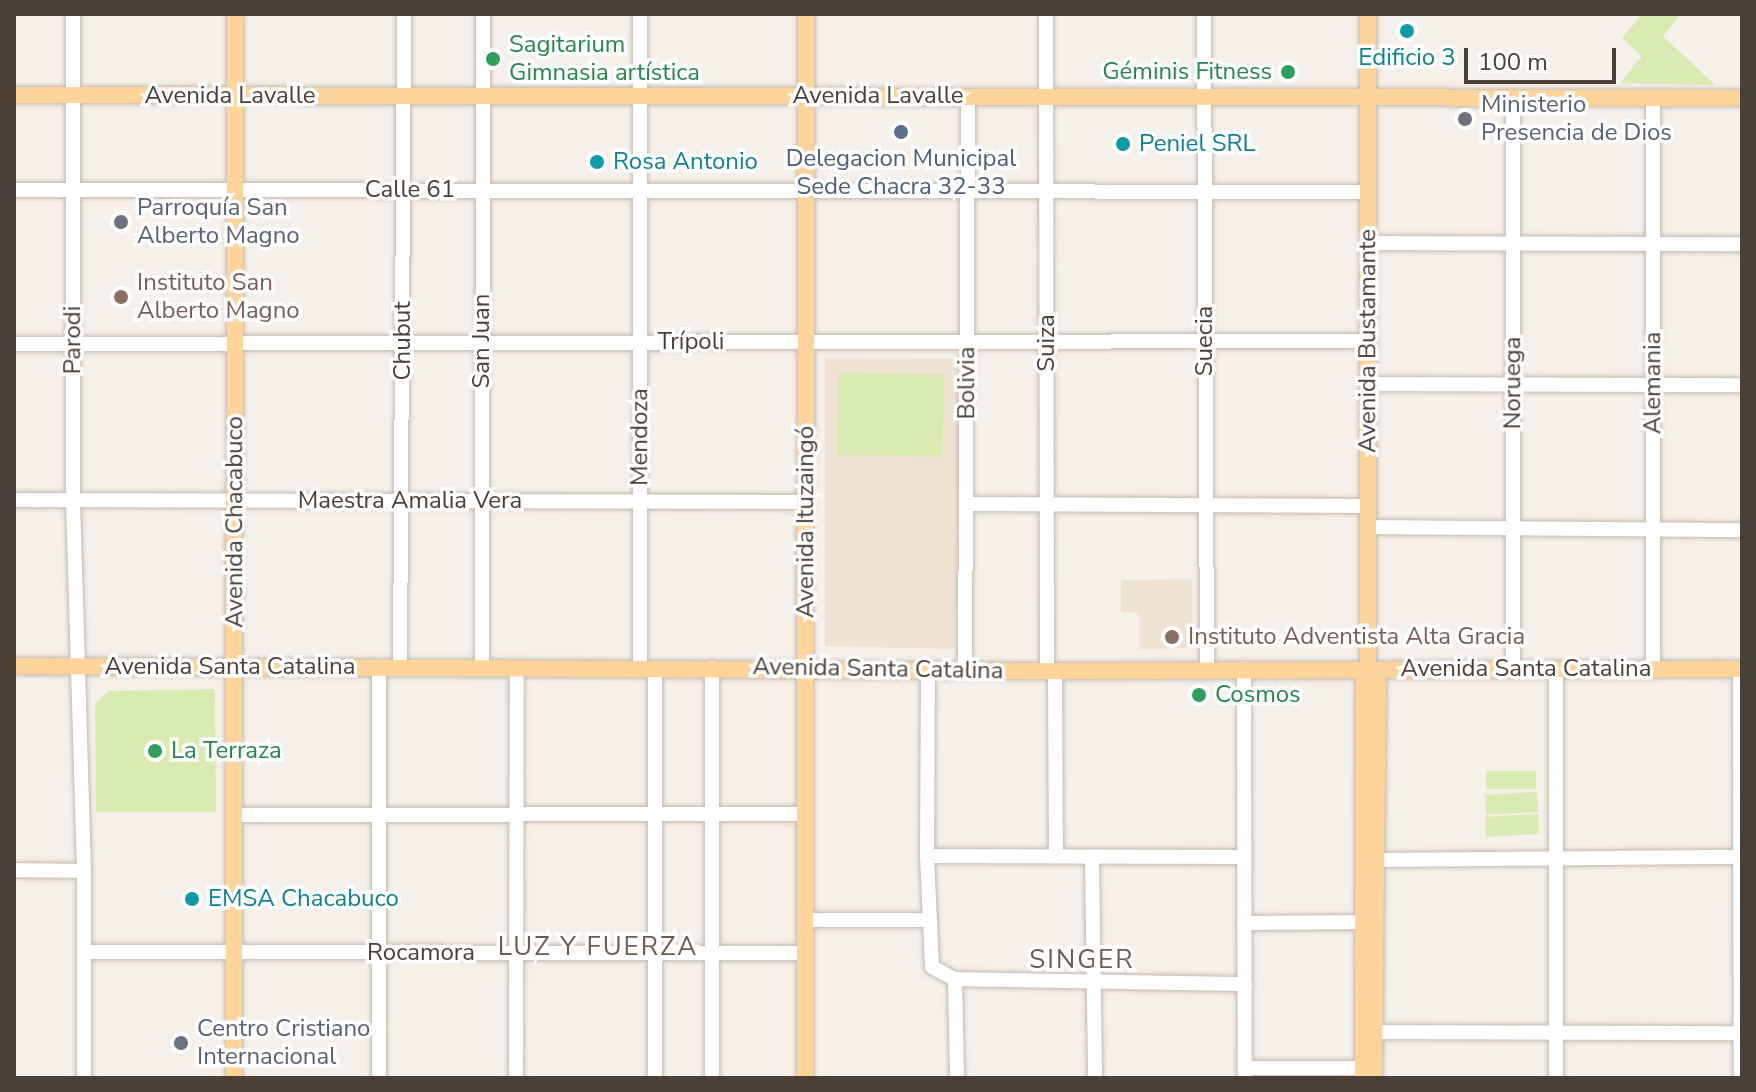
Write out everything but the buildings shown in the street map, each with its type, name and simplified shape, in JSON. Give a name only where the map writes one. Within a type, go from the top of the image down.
[{"type":"main road","name":"Avenida Chacabuco","points":[[234,1078],[235,14]]},
{"type":"main road","name":"Avenida Ituzaingó","points":[[805,1078],[806,14]]},
{"type":"main road","name":"Avenida Bustamante","points":[[1367,1075],[1364,922],[1372,735],[1378,682],[1368,669],[1368,14]]},
{"type":"main road","name":"Avenida Lavalle","points":[[14,95],[1742,98]]},
{"type":"main road","name":"Avenida Santa Catalina","points":[[14,666],[928,668],[1051,671],[1741,669]]},
{"type":"main road","name":"Avenida Bustamante","points":[[1367,1075],[1375,1032],[1377,860],[1372,735]]},
{"type":"street","name":"Parodi","points":[[73,14],[73,500],[84,871],[84,1078]]},
{"type":"street","name":"Chubut","points":[[400,667],[404,14]]},
{"type":"street","name":"San Juan","points":[[482,667],[483,14]]},
{"type":"street","name":"Mendoza","points":[[640,14],[640,501],[654,815],[655,1078]]},
{"type":"street","name":"Suiza","points":[[1046,14],[1047,505],[1056,855]]},
{"type":"street","name":"Suecia","points":[[1204,14],[1207,669]]},
{"type":"street","name":"Bolivia","points":[[965,670],[968,97]]},
{"type":"street","name":"Noruega","points":[[1513,97],[1513,669]]},
{"type":"street","name":"Alemania","points":[[1653,97],[1653,669]]},
{"type":"street","name":"Calle 61","points":[[14,190],[1368,192]]},
{"type":"street","points":[[1368,243],[1742,244]]},
{"type":"street","name":"Trípoli","points":[[14,344],[1368,341]]},
{"type":"street","points":[[1368,384],[1742,385]]},
{"type":"street","name":"Maestra Amalia Vera","points":[[14,500],[806,502]]},
{"type":"street","points":[[966,504],[1368,506]]},
{"type":"street","points":[[1369,527],[1742,530]]},
{"type":"street","points":[[379,667],[379,1078]]},
{"type":"street","points":[[516,1078],[517,668]]},
{"type":"street","points":[[712,668],[712,1078]]},
{"type":"street","points":[[928,668],[927,856],[932,967],[955,979],[1245,984]]},
{"type":"street","points":[[1244,669],[1245,1073],[1367,1075]]},
{"type":"street","points":[[1556,669],[1556,1078]]},
{"type":"street","points":[[1741,669],[1741,1078]]},
{"type":"street","points":[[234,815],[805,814]]},
{"type":"street","points":[[927,856],[1243,857]]},
{"type":"street","points":[[1092,857],[1095,1078]]},
{"type":"street","points":[[1377,860],[1741,857]]},
{"type":"street","points":[[14,870],[84,871]]},
{"type":"street","points":[[805,920],[928,920]]},
{"type":"street","points":[[1244,923],[1364,922]]},
{"type":"street","name":"Rocamora","points":[[84,952],[805,953]]},
{"type":"street","points":[[955,979],[957,1078]]},
{"type":"street","points":[[1375,1032],[1742,1033]]},
{"type":"shaded area","points":[[825,358],[962,359],[955,644],[952,649],[825,646]]},
{"type":"shaded area","points":[[1192,579],[1193,648],[1139,649],[1139,613],[1121,612],[1121,580]]},
{"type":"green space","points":[[1636,14],[1681,14],[1663,36],[1715,85],[1620,83],[1642,56],[1622,38],[1639,18]]},
{"type":"green space","points":[[839,373],[944,375],[943,457],[838,455]]},
{"type":"green space","name":"La Terraza","points":[[215,689],[216,812],[96,812],[95,704],[109,691]]},
{"type":"green space","points":[[1486,771],[1536,771],[1536,789],[1486,789]]},
{"type":"green space","points":[[1537,792],[1538,812],[1486,815],[1485,795]]},
{"type":"green space","points":[[1538,814],[1539,834],[1486,837],[1485,817]]},
{"type":"place","name":"Edificio 3","points":[[1407,31]]},
{"type":"place","name":"Sagitarium Gimnasia artística","points":[[493,59]]},
{"type":"place","name":"Géminis Fitness","points":[[1288,72]]},
{"type":"place","name":"Ministerio Presencia de Dios","points":[[1465,119]]},
{"type":"place","name":"Delegacion Municipal Sede Chacra 32-33","points":[[901,132]]},
{"type":"place","name":"Peniel SRL","points":[[1123,144]]},
{"type":"place","name":"Rosa Antonio","points":[[597,162]]},
{"type":"place","name":"Parroquía San Alberto Magno","points":[[121,222]]},
{"type":"place","name":"Instituto San Alberto Magno","points":[[121,297]]},
{"type":"place","name":"Instituto Adventista Alta Gracia","points":[[1172,637]]},
{"type":"place","name":"Cosmos","points":[[1199,695]]},
{"type":"place","name":"La Terraza","points":[[155,751]]},
{"type":"place","name":"EMSA Chacabuco","points":[[192,899]]},
{"type":"place","name":"Centro Cristiano Internacional","points":[[181,1043]]},
{"type":"district","name":"LUZ Y FUERZA","points":[[598,947]]},
{"type":"district","name":"SINGER","points":[[1082,960]]}]
